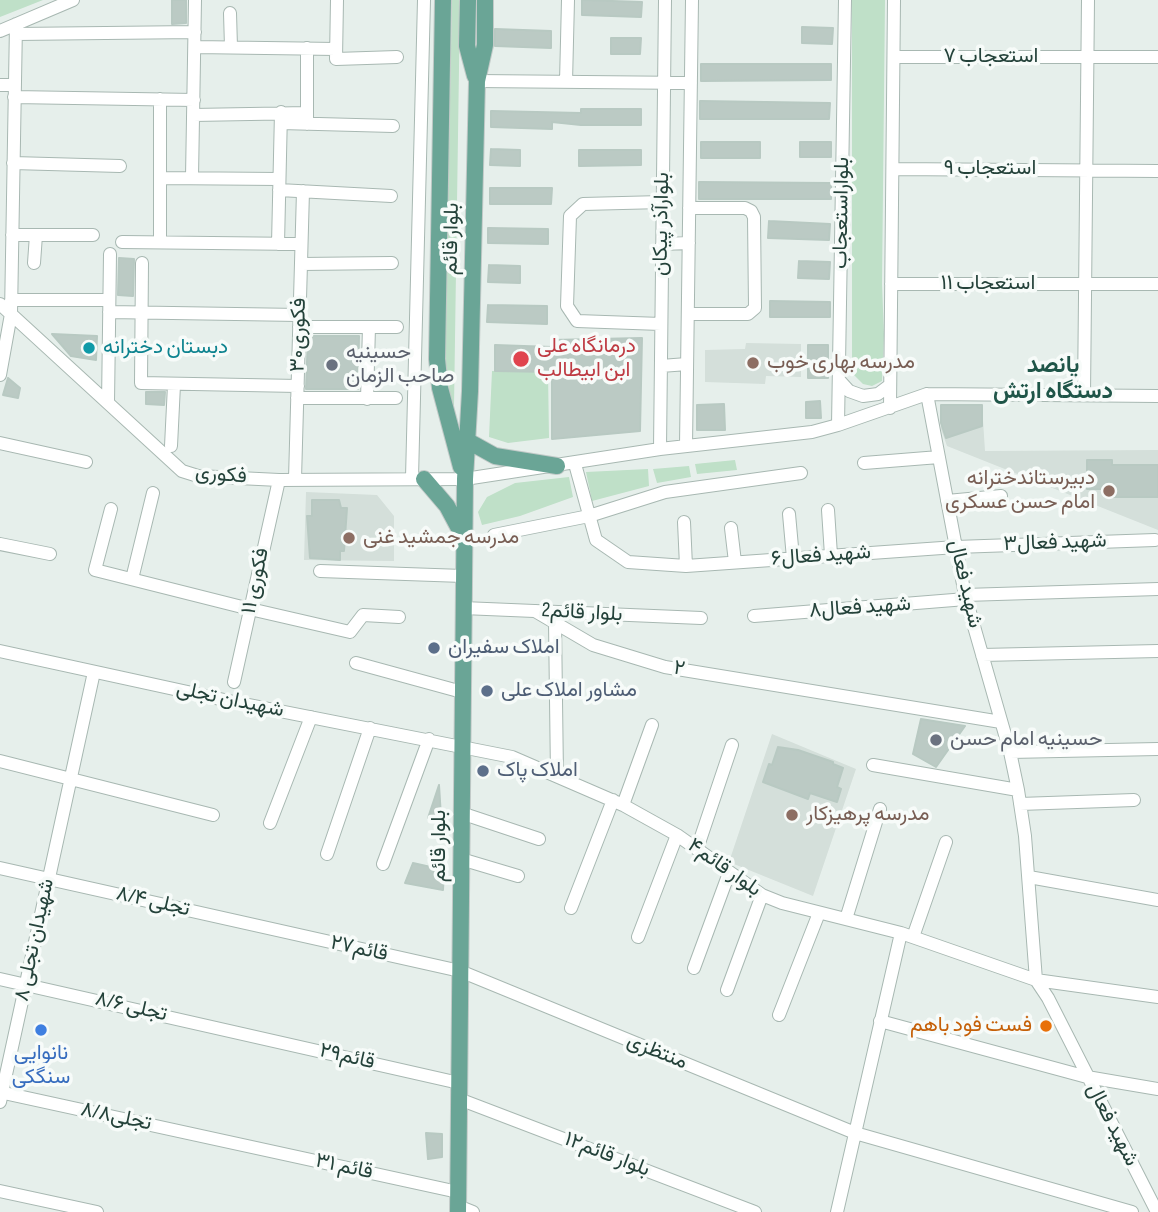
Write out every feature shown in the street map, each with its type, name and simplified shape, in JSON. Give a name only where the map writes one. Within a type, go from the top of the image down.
[{"type":"main road","name":"بلوار قائم","points":[[443,0],[437,359],[440,388],[465,480]]},
{"type":"main road","points":[[468,0],[467,46],[477,81]]},
{"type":"main road","name":"بلوار قائم","points":[[462,1205],[459,1091],[463,576],[477,81],[485,45],[485,0]]},
{"type":"main road","points":[[468,441],[495,456],[557,466]]},
{"type":"main road","points":[[418,479],[447,506],[464,538]]},
{"type":"street","points":[[16,29],[73,0]]},
{"type":"street","points":[[192,177],[195,0]]},
{"type":"street","points":[[336,54],[337,0]]},
{"type":"street","points":[[418,479],[424,0]]},
{"type":"street","points":[[566,82],[568,0]]},
{"type":"street","name":"بلوارآذر پیکان","points":[[660,449],[664,0]]},
{"type":"street","name":"بلوارآذر پیکان","points":[[686,446],[692,0]]},
{"type":"street","name":"بلواراستعجاب","points":[[838,425],[845,0]]},
{"type":"street","points":[[890,408],[894,0]]},
{"type":"street","points":[[1084,395],[1088,0]]},
{"type":"street","points":[[230,13],[231,47]]},
{"type":"street","points":[[0,376],[12,235],[16,29]]},
{"type":"street","points":[[0,31],[195,32]]},
{"type":"street","points":[[195,47],[307,48],[336,54],[397,57]]},
{"type":"street","points":[[307,48],[307,119]]},
{"type":"street","points":[[423,56],[441,84]]},
{"type":"street","name":"استعجاب ۷","points":[[894,57],[1158,57]]},
{"type":"street","points":[[477,81],[691,83]]},
{"type":"street","points":[[0,85],[15,91],[194,100]]},
{"type":"street","points":[[160,99],[160,242]]},
{"type":"street","points":[[193,115],[307,119],[393,126]]},
{"type":"street","points":[[278,244],[281,118]]},
{"type":"street","points":[[0,125],[14,125]]},
{"type":"street","points":[[13,163],[120,166]]},
{"type":"street","name":"استعجاب ۹","points":[[892,169],[1158,171]]},
{"type":"street","points":[[160,178],[192,177],[279,185],[303,191],[391,196]]},
{"type":"street","name":"فکوری۳۰","points":[[295,479],[303,191]]},
{"type":"street","points":[[661,324],[577,321],[567,306],[569,216],[583,204],[662,202]]},
{"type":"street","points":[[688,314],[748,314],[755,309],[754,217],[751,211],[745,208],[689,208]]},
{"type":"street","points":[[12,235],[93,235]]},
{"type":"street","points":[[34,263],[36,235]]},
{"type":"street","points":[[122,242],[301,244]]},
{"type":"street","points":[[662,244],[689,243]]},
{"type":"street","points":[[108,403],[110,254]]},
{"type":"street","points":[[142,263],[141,383],[298,392],[367,399],[396,398]]},
{"type":"street","points":[[301,264],[392,263]]},
{"type":"street","name":"استعجاب ۱۱","points":[[891,284],[1158,284]]},
{"type":"street","points":[[7,306],[109,306],[143,313],[397,327]]},
{"type":"street","name":"فکوری","points":[[7,306],[182,471],[198,476],[279,480],[465,480]]},
{"type":"street","points":[[367,399],[369,327]]},
{"type":"street","points":[[661,366],[687,364]]},
{"type":"street","points":[[839,380],[849,391],[863,396],[877,394],[890,385]]},
{"type":"street","points":[[171,446],[174,385]]},
{"type":"street","points":[[465,480],[660,449],[812,432],[927,394],[1158,396]]},
{"type":"street","name":"شهید فعال","points":[[927,394],[966,597],[1010,752],[1018,790],[1036,979],[1157,1212]]},
{"type":"street","points":[[0,443],[86,462]]},
{"type":"street","points":[[864,463],[939,457]]},
{"type":"street","name":"شهید فعال۶","points":[[575,464],[596,540],[628,562],[687,566],[956,547]]},
{"type":"street","points":[[494,535],[589,516],[665,492],[801,473]]},
{"type":"street","name":"فکوری ۱۱","points":[[233,682],[279,480]]},
{"type":"street","points":[[132,579],[153,493]]},
{"type":"street","points":[[947,501],[1002,495]]},
{"type":"street","points":[[111,509],[95,570],[350,632],[363,615],[399,617]]},
{"type":"street","points":[[828,510],[831,555]]},
{"type":"street","points":[[789,514],[793,558]]},
{"type":"street","points":[[684,522],[687,566]]},
{"type":"street","points":[[731,528],[735,562]]},
{"type":"street","name":"شهید فعال۳","points":[[956,547],[1155,540]]},
{"type":"street","points":[[0,544],[50,554]]},
{"type":"street","points":[[320,571],[463,576]]},
{"type":"street","name":"شهید فعال۸","points":[[754,616],[966,597],[1158,589]]},
{"type":"street","name":"2بلوار قائم","points":[[463,608],[701,618]]},
{"type":"street","name":"۲","points":[[535,611],[593,645],[643,661],[1001,723]]},
{"type":"street","points":[[555,622],[557,776]]},
{"type":"street","name":"شهیدان تجلی","points":[[0,651],[462,746]]},
{"type":"street","points":[[982,655],[1158,651]]},
{"type":"street","points":[[356,663],[462,692]]},
{"type":"street","name":"شهیدان تجلی ۸","points":[[1,1095],[94,672]]},
{"type":"street","points":[[270,823],[311,717]]},
{"type":"street","points":[[571,908],[652,725]]},
{"type":"street","points":[[327,854],[370,728]]},
{"type":"street","points":[[383,864],[429,740]]},
{"type":"street","points":[[697,849],[732,745]]},
{"type":"street","name":"بلوار قائم۴","points":[[462,746],[512,757],[618,802],[677,835],[762,895],[819,914],[907,935],[1036,979],[1158,997]]},
{"type":"street","points":[[1010,752],[1155,749]]},
{"type":"street","points":[[0,761],[213,815]]},
{"type":"street","points":[[873,765],[1018,790]]},
{"type":"street","points":[[1020,804],[1134,800]]},
{"type":"street","points":[[846,919],[880,809]]},
{"type":"street","points":[[461,813],[539,839]]},
{"type":"street","points":[[638,937],[677,835]]},
{"type":"street","points":[[837,1212],[880,1021],[907,935],[946,842]]},
{"type":"street","points":[[461,859],[518,876]]},
{"type":"street","name":"۸/۴ تجلی","points":[[0,867],[257,927]]},
{"type":"street","points":[[694,968],[729,873]]},
{"type":"street","points":[[1028,877],[1158,900]]},
{"type":"street","points":[[727,990],[762,895]]},
{"type":"street","points":[[779,1015],[819,914]]},
{"type":"street","name":"قائم۲۷","points":[[257,927],[460,971]]},
{"type":"street","name":"منتظزی","points":[[460,971],[855,1133],[1132,1212]]},
{"type":"street","name":"تجلی ۸/۶","points":[[0,979],[235,1030]]},
{"type":"street","points":[[880,1021],[1087,1077],[1158,1089]]},
{"type":"street","name":"قائم۲۹","points":[[235,1030],[459,1091]]},
{"type":"street","name":"بلوار قائم۱۲","points":[[459,1091],[755,1212]]},
{"type":"street","name":"تجلی۸/۸","points":[[1,1095],[229,1142]]},
{"type":"street","name":"قائم ۳۱","points":[[229,1142],[462,1205]]},
{"type":"street","points":[[0,1191],[97,1212]]},
{"type":"shaded area","name":"مدرسه بهاری خوب","points":[[746,343],[801,344],[801,377],[766,376],[765,384],[705,382],[705,350],[745,349]]},
{"type":"shaded area","name":"دبیرستاندخترانه امام حسن عسکری","points":[[941,405],[982,405],[985,451],[1158,450],[1158,530],[947,446],[941,429]]},
{"type":"shaded area","name":"مدرسه جمشید غنی","points":[[306,492],[377,495],[394,516],[394,561],[304,560]]},
{"type":"shaded area","name":"مدرسه پرهیزکار","points":[[772,734],[856,769],[813,896],[729,862]]},
{"type":"green space","points":[[0,0],[43,0],[0,17]]},
{"type":"green space","points":[[452,0],[460,0],[454,407],[444,386]]},
{"type":"green space","points":[[852,0],[885,0],[882,284],[884,335],[882,381],[872,386],[863,384],[852,373]]},
{"type":"green space","points":[[492,371],[548,372],[549,438],[508,443],[489,437]]},
{"type":"green space","points":[[735,460],[737,470],[697,474],[695,464]]},
{"type":"green space","points":[[689,466],[691,477],[657,483],[653,469]]},
{"type":"green space","points":[[648,469],[649,486],[592,501],[586,472]]},
{"type":"green space","points":[[569,477],[573,497],[520,516],[482,525],[478,512],[487,497],[515,483]]},
{"type":"building","points":[[172,0],[186,0],[186,23],[172,24]]},
{"type":"building","points":[[582,0],[642,2],[641,17],[582,15]]},
{"type":"building","points":[[802,27],[833,28],[832,44],[802,43]]},
{"type":"building","points":[[495,29],[551,31],[551,48],[495,46]]},
{"type":"building","points":[[611,38],[641,38],[640,54],[611,54]]},
{"type":"building","points":[[701,64],[831,64],[831,80],[701,81]]},
{"type":"building","points":[[700,101],[830,103],[829,119],[700,119]]},
{"type":"building","points":[[581,109],[641,109],[641,125],[552,122],[552,129],[491,127],[491,111],[581,113]]},
{"type":"building","points":[[701,142],[760,142],[760,158],[701,158]]},
{"type":"building","points":[[800,142],[831,142],[831,157],[800,157]]},
{"type":"building","points":[[491,149],[520,150],[520,166],[490,165]]},
{"type":"building","points":[[579,150],[641,150],[641,165],[579,166]]},
{"type":"building","points":[[699,182],[831,183],[831,199],[699,199]]},
{"type":"building","points":[[490,188],[552,188],[551,204],[490,204]]},
{"type":"building","points":[[769,221],[830,224],[829,240],[768,238]]},
{"type":"building","points":[[488,228],[548,229],[548,244],[488,243]]},
{"type":"building","points":[[119,258],[134,259],[133,296],[118,295]]},
{"type":"building","points":[[799,261],[830,262],[829,279],[798,278]]},
{"type":"building","points":[[489,265],[520,266],[520,283],[488,282]]},
{"type":"building","points":[[770,301],[830,302],[830,317],[770,317]]},
{"type":"building","points":[[488,305],[547,306],[547,324],[487,322]]},
{"type":"building","points":[[52,334],[97,336],[96,360],[71,356]]},
{"type":"building","name":"حسینیه صاحب الزمان","points":[[308,336],[359,336],[358,389],[306,389]]},
{"type":"building","points":[[642,338],[640,431],[552,439],[552,372],[495,371],[495,345],[552,347],[552,340]]},
{"type":"building","points":[[808,345],[828,345],[828,378],[808,378]]},
{"type":"building","points":[[8,378],[20,388],[18,398],[3,395]]},
{"type":"building","points":[[146,392],[165,392],[164,405],[146,404]]},
{"type":"building","points":[[820,401],[821,418],[806,418],[806,402]]},
{"type":"building","points":[[724,404],[725,430],[697,430],[697,405]]},
{"type":"building","points":[[941,405],[982,405],[982,426],[946,438],[941,423]]},
{"type":"building","points":[[1087,460],[1112,460],[1112,465],[1158,465],[1158,497],[1111,497],[1112,489],[1087,489]]},
{"type":"building","points":[[312,500],[339,500],[341,508],[347,508],[344,551],[340,551],[340,560],[310,558],[307,516],[312,516]]},
{"type":"building","name":"حسینیه امام حسن","points":[[921,719],[965,726],[936,767],[913,754]]},
{"type":"building","points":[[778,747],[798,750],[843,768],[837,787],[841,789],[837,802],[810,793],[808,799],[763,782]]},
{"type":"building","points":[[439,785],[441,817],[428,818]]},
{"type":"building","points":[[413,863],[444,870],[443,890],[405,883]]},
{"type":"building","points":[[426,1133],[442,1134],[442,1157],[428,1159]]},
{"type":"place","name":"دبستان دخترانه","points":[[89,348]]},
{"type":"place","name":"درمانگاه علی ابن ابیطالب","points":[[521,359]]},
{"type":"place","name":"مدرسه بهاری خوب","points":[[753,363]]},
{"type":"place","name":"حسینیه صاحب الزمان","points":[[332,365]]},
{"type":"place","name":"دبیرستاندخترانه امام حسن عسکری","points":[[1109,491]]},
{"type":"place","name":"مدرسه جمشید غنی","points":[[349,538]]},
{"type":"place","name":"املاک سفیران","points":[[434,648]]},
{"type":"place","name":"مشاور املاک علی","points":[[487,691]]},
{"type":"place","name":"حسینیه امام حسن","points":[[936,740]]},
{"type":"place","name":"املاک پاک","points":[[483,771]]},
{"type":"place","name":"مدرسه پرهیزکار","points":[[792,815]]},
{"type":"place","name":"فست فود باهم","points":[[1046,1026]]},
{"type":"place","name":"نانوایی سنگکی","points":[[41,1030]]},
{"type":"district","name":"پانصد دستگاه ارتش","points":[[1053,379]]}]
